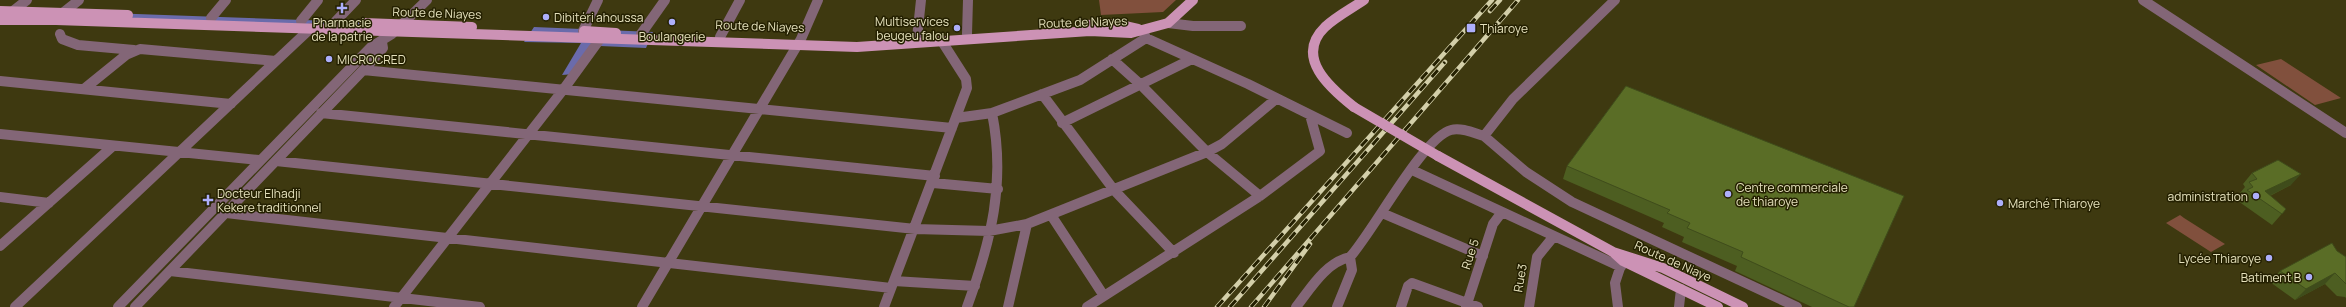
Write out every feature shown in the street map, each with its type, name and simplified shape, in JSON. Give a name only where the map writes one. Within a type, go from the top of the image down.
[{"type":"main road","points":[[1168,23],[1193,0]]},
{"type":"main road","points":[[1364,0],[1323,30],[1317,38],[1314,55],[1315,66],[1327,85],[1354,107],[1438,156],[1613,252]]},
{"type":"main road","name":"Route de Niayes","points":[[0,11],[64,12],[720,36],[874,46],[943,42],[1024,33]]},
{"type":"main road","name":"Route de Niayes","points":[[0,21],[56,20],[396,30],[600,39],[799,42],[859,41],[966,34],[1090,31],[1144,34],[1168,23]]},
{"type":"main road","name":"Route de Niaye","points":[[1613,252],[1622,264],[1681,289],[1718,307]]},
{"type":"main road","name":"Route de Niaye","points":[[1613,252],[1628,255],[1666,270],[1743,307]]},
{"type":"street","points":[[0,21],[27,0]]},
{"type":"street","points":[[64,12],[79,0]]},
{"type":"street","points":[[211,18],[226,0]]},
{"type":"street","points":[[302,21],[318,0]]},
{"type":"street","points":[[335,22],[356,0]]},
{"type":"street","points":[[118,307],[259,160],[371,47],[382,42],[404,24],[427,0]]},
{"type":"street","points":[[583,31],[598,0]]},
{"type":"street","points":[[641,34],[665,0]]},
{"type":"street","points":[[720,36],[740,0]]},
{"type":"street","points":[[642,307],[799,42],[818,0]]},
{"type":"street","points":[[917,38],[921,0]]},
{"type":"street","points":[[966,34],[968,0]]},
{"type":"street","points":[[1484,136],[1513,99],[1615,0]]},
{"type":"street","points":[[2143,0],[2346,133]]},
{"type":"street","points":[[1168,23],[1193,26],[1241,26]]},
{"type":"street","points":[[15,307],[311,28]]},
{"type":"street","points":[[60,34],[62,39],[78,45],[276,61]]},
{"type":"street","points":[[956,118],[992,113],[1080,80],[1112,59],[1144,34],[1192,59],[1347,133]]},
{"type":"street","points":[[394,307],[563,90],[600,39]]},
{"type":"street","points":[[135,307],[363,70],[383,48],[382,42]]},
{"type":"street","points":[[884,307],[934,179],[967,84],[943,42]]},
{"type":"street","points":[[84,89],[134,50]]},
{"type":"street","points":[[1112,59],[1141,85],[1207,152],[1260,196]]},
{"type":"street","points":[[1062,123],[1192,59]]},
{"type":"street","points":[[363,70],[952,128]]},
{"type":"street","points":[[0,81],[231,104]]},
{"type":"street","points":[[1042,94],[1062,123],[1114,190],[1174,253]]},
{"type":"street","points":[[276,161],[703,205],[915,229],[989,231],[1027,224],[1207,152],[1222,144],[1276,99]]},
{"type":"street","points":[[321,113],[731,155],[934,179],[998,189]]},
{"type":"street","points":[[967,307],[975,286],[998,189],[998,136],[992,113]]},
{"type":"street","points":[[1087,307],[1174,253],[1260,196],[1320,150],[1310,115]]},
{"type":"street","points":[[1337,307],[1352,270],[1350,257],[1412,170],[1443,133],[1456,130],[1484,136],[1502,155],[1532,177],[1569,200],[1797,307]]},
{"type":"street","points":[[0,134],[259,160]]},
{"type":"street","points":[[0,246],[113,146]]},
{"type":"street","points":[[1412,170],[1554,236],[1622,264],[1615,283],[1618,307]]},
{"type":"street","points":[[0,197],[49,202]]},
{"type":"street","name":"Rue 5","points":[[1470,306],[1493,224],[1502,212]]},
{"type":"street","points":[[226,213],[668,262],[893,284],[975,286]]},
{"type":"street","points":[[1382,213],[1483,256]]},
{"type":"street","points":[[1051,215],[1104,296]]},
{"type":"street","points":[[1008,307],[1017,275],[1027,224]]},
{"type":"street","name":"Rue3","points":[[1529,307],[1537,257],[1554,236]]},
{"type":"street","points":[[1296,307],[1315,282],[1336,261],[1350,257]]},
{"type":"street","points":[[170,271],[480,307]]},
{"type":"street","points":[[1401,307],[1408,286],[1412,283],[1470,306]]},
{"type":"street","points":[[1679,307],[1681,289]]},
{"type":"shaded area","points":[[1099,0],[1176,0],[1163,12],[1101,15]]},
{"type":"shaded area","points":[[2281,59],[2341,98],[2315,105],[2256,65]]},
{"type":"shaded area","points":[[2180,215],[2225,244],[2211,252],[2166,223]]},
{"type":"water","points":[[80,12],[388,23],[378,35],[68,24]]},
{"type":"water","points":[[534,27],[653,32],[646,48],[600,46],[575,74],[562,75],[581,43],[524,42]]},
{"type":"building","name":"Centre commerciale de thiaroye","points":[[1626,86],[1904,196],[1854,307],[1849,307],[1741,257],[1743,252],[1687,228],[1690,223],[1667,213],[1670,210],[1567,166]]},
{"type":"building","points":[[2278,160],[2301,174],[2265,191],[2286,209],[2282,214],[2247,190],[2253,187],[2249,182],[2257,179],[2252,173]]},
{"type":"building","points":[[2332,243],[2337,251],[2346,257],[2346,284],[2335,273],[2306,289],[2280,271]]},
{"type":"railway","points":[[1217,307],[1492,0]]},
{"type":"railway","points":[[1490,11],[1500,0]]},
{"type":"railway","points":[[1251,307],[1518,0]]},
{"type":"railway","points":[[1230,307],[1445,62]]},
{"type":"railway","points":[[1264,307],[1310,244]]},
{"type":"place","name":"Pharmacie de la patrie","points":[[342,8]]},
{"type":"place","name":"Dibitéri ahoussa","points":[[546,17]]},
{"type":"place","name":"Boulangerie","points":[[672,22]]},
{"type":"place","name":"Multiservices beugeu falou","points":[[957,28]]},
{"type":"place","name":"Thiaroye","points":[[1471,28]]},
{"type":"place","name":"MICROCRED","points":[[329,59]]},
{"type":"place","name":"Centre commerciale de thiaroye","points":[[1728,194]]},
{"type":"place","name":"administration","points":[[2256,196]]},
{"type":"place","name":"Docteur Elhadji Kekere traditionnel","points":[[208,200]]},
{"type":"place","name":"Marché Thiaroye","points":[[2000,203]]},
{"type":"place","name":"Lycée Thiaroye","points":[[2269,258]]},
{"type":"place","name":"Batiment B","points":[[2309,277]]}]
